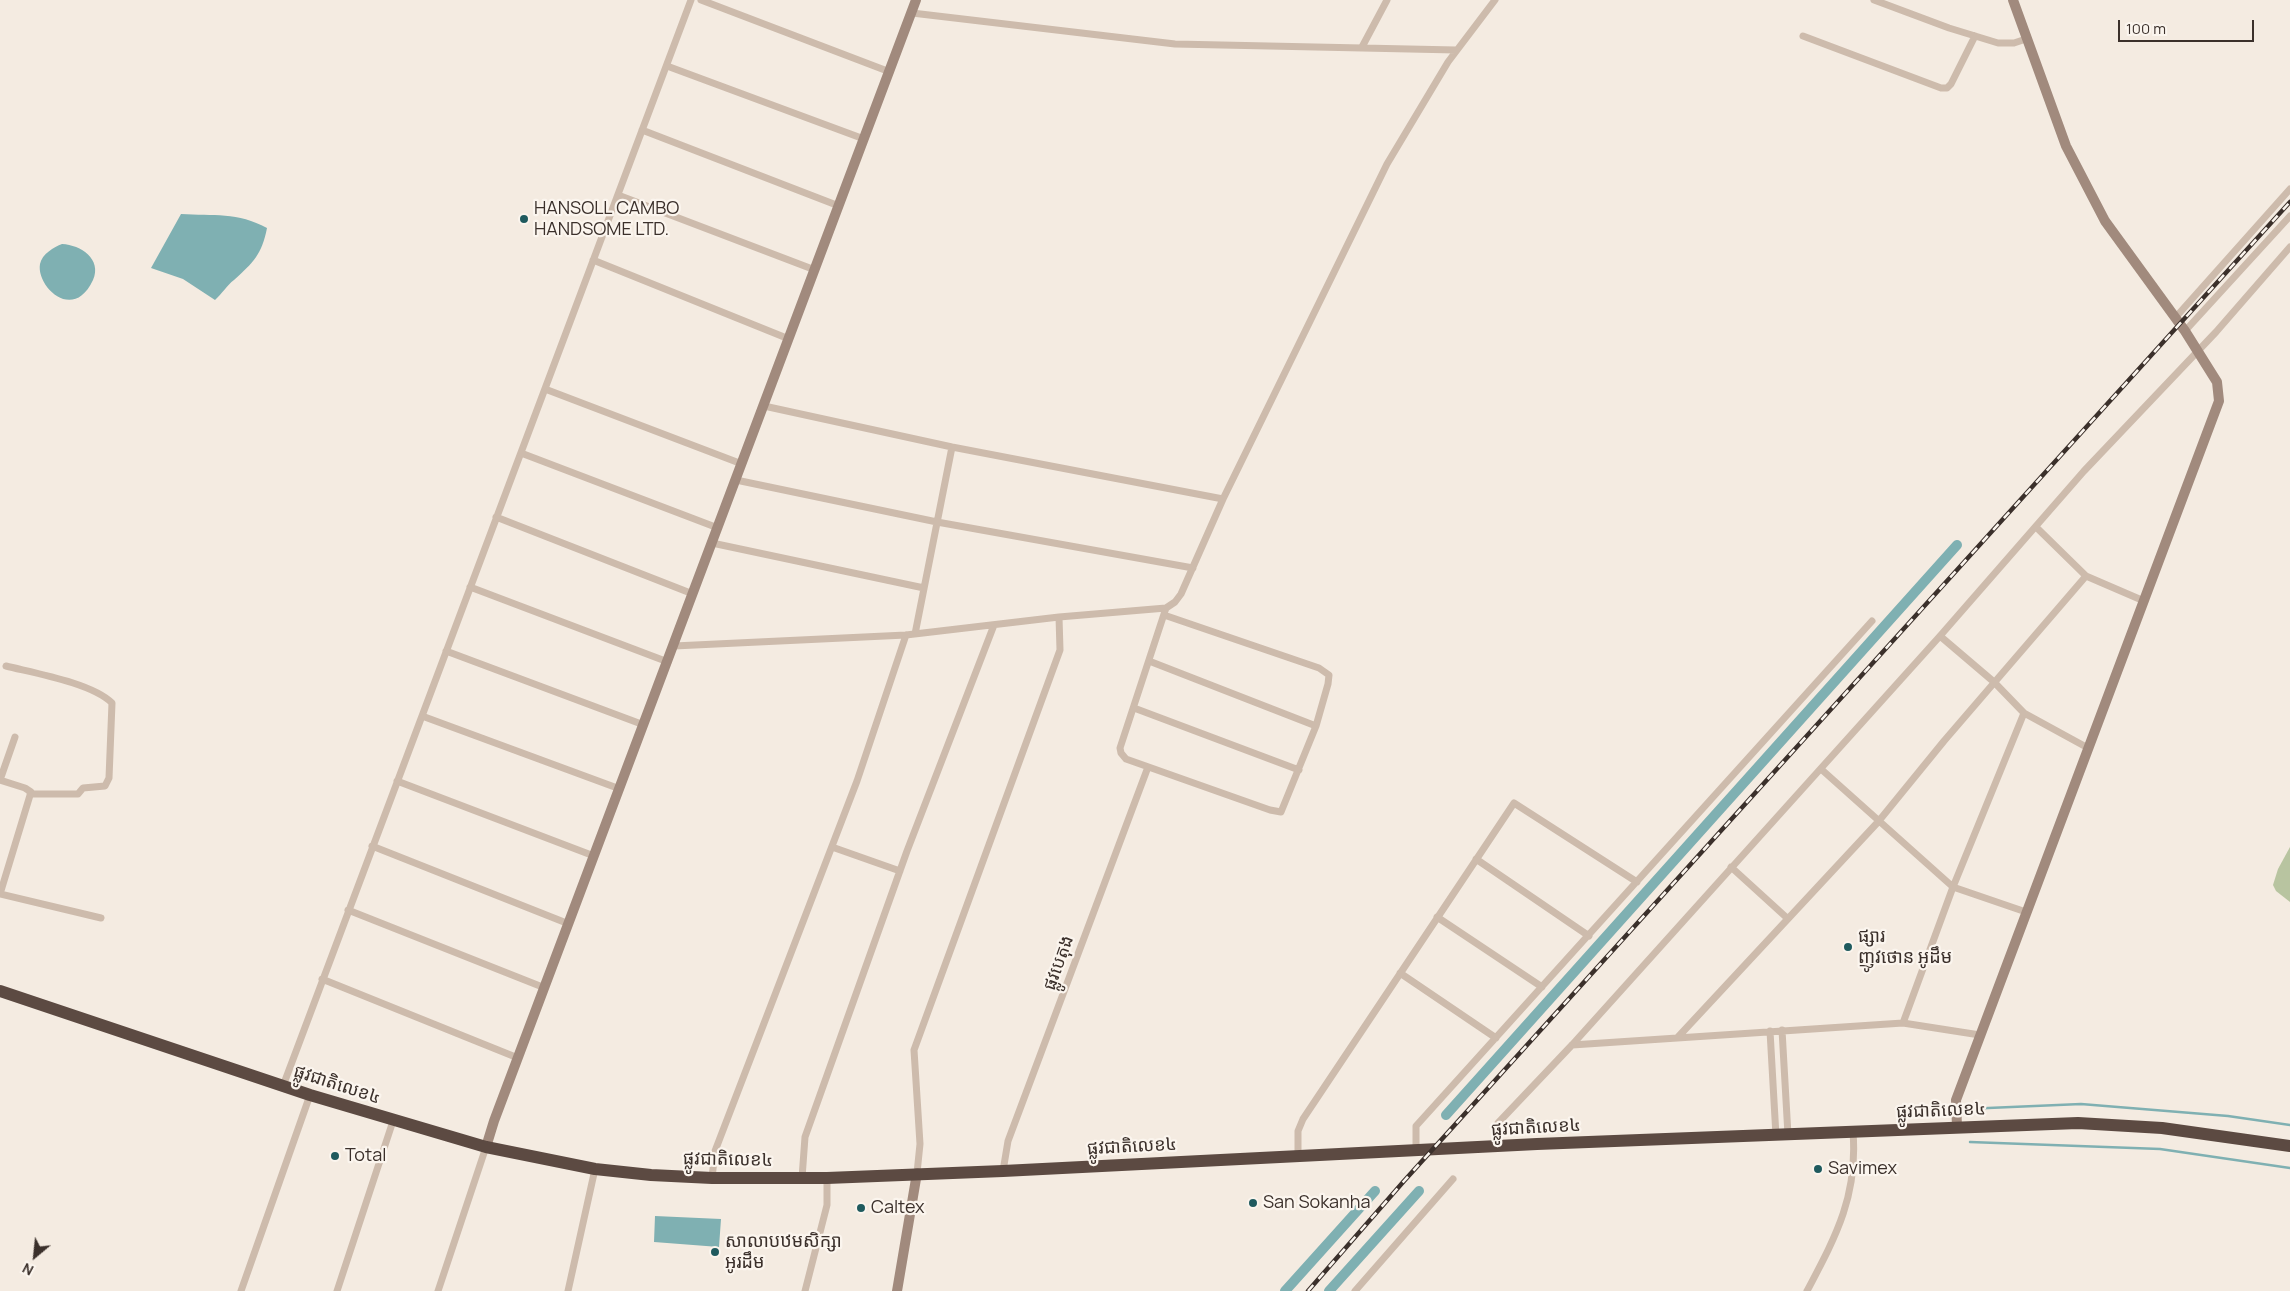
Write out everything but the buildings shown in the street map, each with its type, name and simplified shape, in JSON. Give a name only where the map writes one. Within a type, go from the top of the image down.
[{"type":"highway","name":"ផ្លូវជាតិលេខ៤","points":[[0,991],[310,1095],[486,1147],[595,1169],[712,1178],[827,1178],[1003,1171],[2078,1123],[2131,1125],[2290,1146]]},
{"type":"street","points":[[283,1086],[691,0]]},
{"type":"street","points":[[701,0],[890,72]]},
{"type":"street","points":[[438,1291],[494,1120],[916,0]]},
{"type":"street","points":[[1362,47],[1387,0]]},
{"type":"street","points":[[674,646],[906,635],[1059,617],[1165,612],[1326,672],[1329,675],[1316,726],[1281,812],[1126,759],[1121,753],[1120,748],[1165,612],[1181,594],[1223,499],[1387,164],[1456,50],[1495,0]]},
{"type":"street","points":[[1874,0],[1998,43],[2014,43],[2026,39]]},
{"type":"street","points":[[1957,1127],[1956,1100],[2219,401],[2217,382],[2184,331],[2105,221],[2058,128],[2013,0]]},
{"type":"street","points":[[912,13],[1175,44],[1456,50]]},
{"type":"street","points":[[1803,36],[1941,88],[1947,88],[1951,84],[1975,36]]},
{"type":"street","points":[[666,66],[864,139]]},
{"type":"street","points":[[642,130],[839,206]]},
{"type":"street","points":[[2174,318],[2290,189]]},
{"type":"street","points":[[618,195],[815,270]]},
{"type":"street","points":[[2184,331],[2290,216]]},
{"type":"street","points":[[1498,1148],[1498,1123],[1572,1045],[1821,769],[2084,471],[2196,350],[2216,332],[2290,247]]},
{"type":"street","points":[[593,260],[789,338]]},
{"type":"street","points":[[545,389],[742,464]]},
{"type":"street","points":[[764,406],[952,447],[1223,499]]},
{"type":"street","points":[[916,634],[952,447]]},
{"type":"street","points":[[520,453],[718,528]]},
{"type":"street","points":[[736,480],[937,522],[1192,568]]},
{"type":"street","points":[[496,517],[693,594]]},
{"type":"street","points":[[2036,527],[2086,576],[2144,601]]},
{"type":"street","points":[[712,543],[924,588]]},
{"type":"street","points":[[1678,1037],[1878,822],[1994,682],[2086,576]]},
{"type":"street","points":[[470,587],[668,662]]},
{"type":"street","points":[[897,1291],[917,1173],[920,1144],[914,1050],[1060,650],[1059,617]]},
{"type":"street","points":[[1416,1152],[1416,1126],[1872,621]]},
{"type":"street","points":[[802,1178],[805,1137],[900,871],[994,625]]},
{"type":"street","points":[[712,1178],[715,1152],[832,847],[906,635]]},
{"type":"street","points":[[1940,636],[1994,682],[2024,713],[2088,748]]},
{"type":"street","points":[[446,652],[644,725]]},
{"type":"street","points":[[1148,661],[1316,726]]},
{"type":"street","points":[[6,666],[59,678],[100,694],[112,703],[108,778],[105,786],[83,788],[78,794],[30,794]]},
{"type":"street","points":[[1134,708],[1299,770]]},
{"type":"street","points":[[1903,1023],[1953,887],[2024,713]]},
{"type":"street","points":[[422,716],[620,788]]},
{"type":"street","points":[[15,737],[0,780],[30,790],[30,794],[0,894],[101,918]]},
{"type":"street","name":"ផ្លូវបេតុង","points":[[1003,1171],[1008,1140],[1148,767]]},
{"type":"street","points":[[1821,769],[1878,822],[1953,887],[2026,912]]},
{"type":"street","points":[[397,781],[594,856]]},
{"type":"street","points":[[1298,1157],[1298,1131],[1304,1119],[1514,802],[1637,882]]},
{"type":"street","points":[[372,846],[569,924]]},
{"type":"street","points":[[832,847],[900,871]]},
{"type":"street","points":[[1476,860],[1589,936]]},
{"type":"street","points":[[1731,867],[1787,918]]},
{"type":"street","points":[[348,910],[545,988]]},
{"type":"street","points":[[1437,917],[1542,987]]},
{"type":"street","points":[[1400,973],[1496,1038]]},
{"type":"street","points":[[322,979],[518,1058]]},
{"type":"street","points":[[1572,1045],[1903,1023],[1980,1035]]},
{"type":"street","points":[[1782,1030],[1782,1135]]},
{"type":"street","points":[[1770,1031],[1782,1135]]},
{"type":"street","points":[[241,1291],[310,1095]]},
{"type":"street","points":[[337,1291],[393,1121]]},
{"type":"street","points":[[1807,1291],[1834,1240],[1852,1185],[1856,1160],[1853,1132]]},
{"type":"street","points":[[568,1291],[595,1169]]},
{"type":"street","points":[[805,1291],[827,1205],[827,1178]]},
{"type":"street","points":[[1355,1291],[1453,1179]]},
{"type":"green space","points":[[2290,847],[2290,902],[2276,891],[2273,885],[2278,869]]},
{"type":"water","points":[[181,214],[235,217],[246,219],[267,228],[256,257],[215,300],[183,279],[151,268]]},
{"type":"water","points":[[62,244],[83,250],[88,254],[95,266],[93,280],[85,293],[76,299],[66,300],[58,296],[50,290],[40,273],[40,264],[43,257],[52,249]]},
{"type":"water","points":[[655,1216],[721,1219],[719,1247],[654,1242]]},
{"type":"waterway","points":[[1446,1115],[1957,545]]},
{"type":"waterway","points":[[1965,1109],[2081,1104],[2228,1116],[2290,1125]]},
{"type":"waterway","points":[[1970,1142],[2160,1149],[2290,1168]]},
{"type":"waterway","points":[[1285,1291],[1375,1191]]},
{"type":"waterway","points":[[1329,1291],[1419,1191]]},
{"type":"railway","points":[[1308,1291],[1404,1181],[2290,202]]},
{"type":"place","name":"HANSOLL CAMBO HANDSOME LTD.","points":[[524,219]]},
{"type":"place","name":"ផ្សារ ញូវថោន អូដឹម","points":[[1848,947]]},
{"type":"place","name":"Total","points":[[335,1156]]},
{"type":"place","name":"Savimex","points":[[1818,1169]]},
{"type":"place","name":"San Sokanha","points":[[1253,1203]]},
{"type":"place","name":"Caltex","points":[[861,1208]]},
{"type":"place","name":"សាលាបឋមសិក្សា អូរដឹម","points":[[715,1252]]}]
